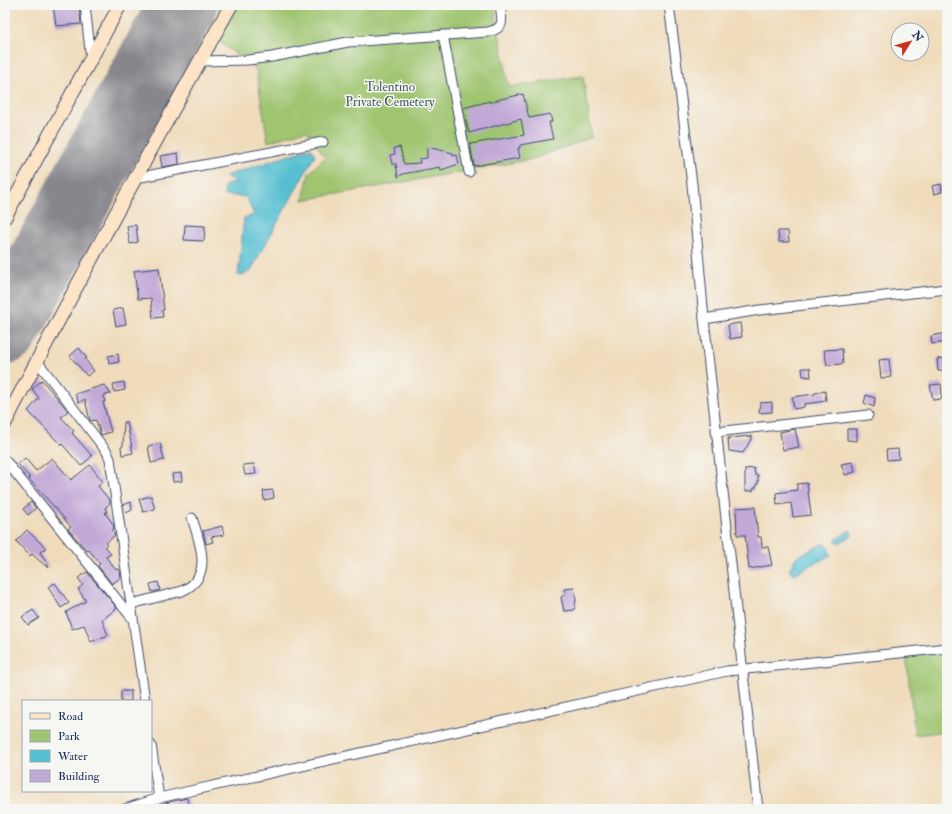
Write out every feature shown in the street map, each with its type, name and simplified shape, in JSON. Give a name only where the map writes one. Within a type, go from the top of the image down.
[{"type":"street","points":[[85,5],[91,59]]},
{"type":"street","points":[[5,217],[120,5]]},
{"type":"street","points":[[5,423],[37,361],[231,5]]},
{"type":"street","points":[[200,61],[248,60],[272,57],[348,42],[488,32],[497,30],[502,23],[500,5]]},
{"type":"street","points":[[669,5],[692,184],[704,319],[744,670],[758,809]]},
{"type":"street","points":[[443,35],[469,172]]},
{"type":"street","points":[[136,178],[323,142]]},
{"type":"street","points":[[704,319],[760,310],[947,289]]},
{"type":"street","points":[[37,361],[110,459],[144,700]]},
{"type":"street","points":[[716,432],[868,415]]},
{"type":"street","points":[[5,460],[132,618]]},
{"type":"street","points":[[130,604],[182,591],[190,588],[196,582],[201,570],[202,553],[192,518]]},
{"type":"street","points":[[125,809],[159,798],[712,675],[744,670],[947,648]]},
{"type":"street","points":[[152,752],[159,798]]},
{"type":"green space","name":"Tolentino Private Cemetery","points":[[238,5],[494,5],[509,87],[583,76],[592,137],[533,159],[303,200],[309,173],[325,157],[306,130],[268,142],[256,69],[218,41]]},
{"type":"green space","points":[[947,651],[947,731],[915,735],[906,655]]},
{"type":"water","points":[[311,148],[315,155],[250,272],[238,276],[244,218],[254,215],[246,197],[224,195],[225,185],[236,182],[225,176]]},
{"type":"water","points":[[850,530],[852,536],[839,543],[835,540]]},
{"type":"water","points":[[825,543],[831,555],[794,574],[789,571],[796,557]]},
{"type":"building","points":[[53,5],[79,5],[81,24],[56,26]]},
{"type":"building","points":[[523,94],[529,118],[550,114],[552,122],[549,122],[553,139],[520,145],[520,148],[518,148],[520,158],[474,166],[470,144],[524,135],[521,119],[469,133],[463,108],[490,101],[490,103]]},
{"type":"building","points":[[400,147],[404,164],[420,163],[419,159],[427,158],[427,147],[453,153],[453,156],[457,155],[459,164],[441,170],[440,167],[403,174],[398,177],[396,164],[392,164],[390,155],[395,154],[394,148]]},
{"type":"building","points":[[178,153],[179,164],[162,167],[160,156]]},
{"type":"building","points":[[941,184],[942,192],[934,194],[932,186]]},
{"type":"building","points":[[136,225],[138,242],[130,244],[127,226]]},
{"type":"building","points":[[185,225],[205,226],[204,241],[184,240]]},
{"type":"building","points":[[778,231],[788,231],[789,242],[779,242]]},
{"type":"building","points":[[159,268],[164,310],[162,310],[163,317],[153,318],[151,298],[138,299],[134,271]]},
{"type":"building","points":[[123,308],[126,324],[116,326],[113,310]]},
{"type":"building","points":[[740,323],[742,337],[730,339],[728,325]]},
{"type":"building","points":[[947,333],[947,342],[932,344],[931,336]]},
{"type":"building","points":[[79,348],[87,358],[85,359],[94,371],[87,376],[70,356]]},
{"type":"building","points":[[842,349],[843,364],[827,365],[824,350]]},
{"type":"building","points":[[118,354],[119,362],[109,364],[108,356]]},
{"type":"building","points":[[947,358],[947,370],[938,371],[937,359]]},
{"type":"building","points":[[889,359],[891,377],[881,378],[879,360]]},
{"type":"building","points":[[802,368],[810,368],[811,377],[803,376]]},
{"type":"building","points":[[42,380],[68,411],[61,417],[74,431],[72,433],[92,456],[81,466],[62,444],[61,445],[28,411],[39,398],[32,389]]},
{"type":"building","points":[[124,382],[125,390],[114,392],[113,384]]},
{"type":"building","points":[[941,384],[942,399],[933,400],[930,385]]},
{"type":"building","points":[[104,385],[111,394],[104,395],[105,402],[103,402],[111,432],[101,435],[96,420],[90,421],[85,399],[79,403],[75,394]]},
{"type":"building","points":[[825,391],[826,401],[804,404],[804,407],[794,409],[792,397]]},
{"type":"building","points":[[866,395],[875,398],[874,407],[864,403]]},
{"type":"building","points":[[772,402],[772,412],[759,413],[760,403]]},
{"type":"building","points":[[124,422],[127,422],[133,453],[122,455],[121,447],[123,446]]},
{"type":"building","points":[[795,429],[799,447],[783,450],[780,432]]},
{"type":"building","points":[[847,429],[857,429],[857,441],[847,440]]},
{"type":"building","points":[[753,436],[743,453],[729,451],[728,438]]},
{"type":"building","points":[[160,443],[164,460],[151,463],[148,446]]},
{"type":"building","points":[[898,449],[899,459],[887,460],[886,450]]},
{"type":"building","points":[[25,458],[36,471],[52,458],[71,480],[90,465],[103,482],[98,486],[110,501],[105,508],[107,512],[105,513],[113,524],[114,529],[112,530],[115,535],[106,543],[107,544],[105,546],[111,554],[106,557],[116,570],[118,568],[121,577],[112,584],[98,566],[100,564],[89,550],[87,551],[68,529],[71,527],[29,479],[30,478],[18,464]]},
{"type":"building","points":[[853,462],[855,472],[845,475],[841,464]]},
{"type":"building","points":[[254,464],[256,474],[245,475],[243,465]]},
{"type":"building","points":[[754,468],[755,475],[758,475],[758,484],[756,484],[756,488],[754,488],[753,491],[745,491],[745,469]]},
{"type":"building","points":[[181,473],[182,481],[173,482],[172,474]]},
{"type":"building","points":[[807,483],[811,515],[793,517],[791,503],[777,505],[776,493],[797,490],[797,484]]},
{"type":"building","points":[[273,490],[274,498],[264,500],[263,491]]},
{"type":"building","points":[[151,496],[155,509],[143,512],[139,499]]},
{"type":"building","points":[[31,502],[36,508],[28,515],[23,509]]},
{"type":"building","points":[[131,502],[132,510],[126,513],[123,505]]},
{"type":"building","points":[[755,507],[758,537],[761,537],[762,547],[768,547],[772,565],[749,569],[745,535],[737,535],[736,508]]},
{"type":"building","points":[[222,526],[224,535],[211,537],[213,542],[206,544],[203,531]]},
{"type":"building","points":[[27,530],[46,548],[40,552],[49,567],[48,568],[32,554],[30,556],[16,541]]},
{"type":"building","points":[[87,572],[117,608],[102,620],[108,635],[91,642],[84,625],[72,629],[66,612],[86,601],[78,589],[83,585],[78,578]]},
{"type":"building","points":[[158,582],[160,590],[152,592],[150,584]]},
{"type":"building","points":[[55,583],[69,603],[61,608],[48,587]]},
{"type":"building","points":[[574,588],[576,600],[574,610],[564,611],[561,597],[566,594],[564,589]]},
{"type":"building","points":[[33,610],[39,618],[28,625],[22,617]]},
{"type":"building","points":[[121,691],[131,691],[131,700],[121,700]]},
{"type":"building","points":[[187,798],[189,809],[167,809],[165,803]]},
{"type":"runway","points":[[5,330],[183,5]]}]
